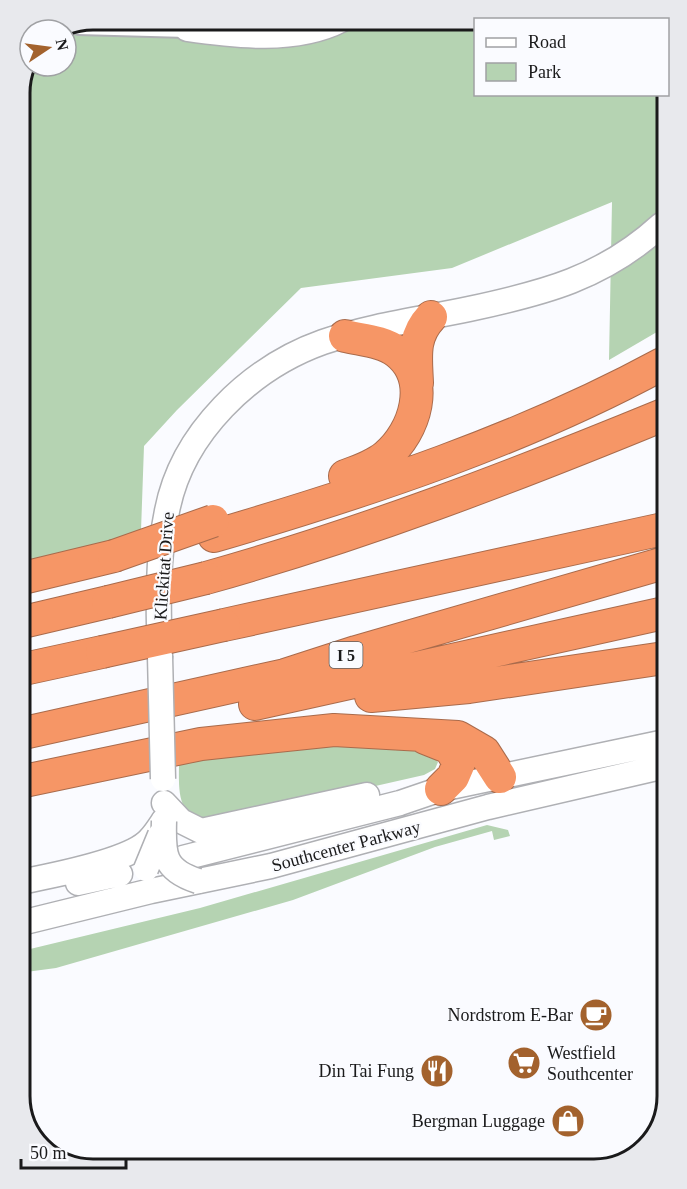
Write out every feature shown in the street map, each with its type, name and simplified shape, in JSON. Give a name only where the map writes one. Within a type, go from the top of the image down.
[{"type":"highway","points":[[213,528],[374,464],[396,447],[405,434],[416,406],[416,345],[419,334],[431,317]]},
{"type":"highway","points":[[345,336],[379,343],[397,352],[411,368],[417,387]]},
{"type":"highway","points":[[30,576],[114,556],[213,528],[327,503],[529,427],[603,395],[657,366]]},
{"type":"highway","points":[[30,620],[206,578],[313,548],[538,467],[657,417]]},
{"type":"highway","points":[[30,668],[657,530]]},
{"type":"highway","name":"I 5","points":[[30,732],[285,675],[356,652],[657,565]]},
{"type":"highway","name":"I 5","points":[[30,744],[259,703],[657,615]]},
{"type":"highway","points":[[259,703],[469,687],[657,657]]},
{"type":"highway","points":[[30,780],[201,744],[288,734],[369,730],[419,736],[437,735],[467,741],[484,752],[500,777]]},
{"type":"highway","points":[[419,736],[446,745],[456,755],[458,769],[441,789]]},
{"type":"main road","points":[[206,30],[215,33],[291,34],[315,30]]},
{"type":"main road","name":"Klickitat Drive","points":[[198,881],[184,877],[166,860],[163,845],[158,600],[167,510],[185,461],[215,416],[247,385],[286,359],[345,336],[548,291],[578,280],[615,260],[657,228]]},
{"type":"main road","name":"Southcenter Parkway","points":[[183,858],[400,803],[441,789],[657,744]]},
{"type":"main road","name":"Southcenter Parkway","points":[[30,921],[272,866],[488,807],[657,768]]},
{"type":"main road","points":[[164,812],[201,831],[396,789],[441,789]]},
{"type":"main road","points":[[133,897],[156,849],[164,812]]},
{"type":"main road","points":[[30,880],[70,872],[134,850],[150,839],[164,812]]},
{"type":"main road","points":[[30,910],[111,891],[132,882],[146,869]]},
{"type":"main road","points":[[30,894],[120,874]]},
{"type":"green space","points":[[474,30],[474,96],[657,96],[657,332],[609,360],[612,202],[452,268],[301,288],[177,410],[144,446],[141,531],[106,543],[30,562],[32,78],[78,78],[78,32],[85,31]]},
{"type":"green space","points":[[294,745],[351,745],[426,751],[438,762],[435,769],[424,775],[216,822],[193,816],[186,810],[180,793],[179,760]]},
{"type":"green space","points":[[487,825],[508,830],[510,836],[494,840],[492,831],[435,847],[293,900],[56,968],[30,971],[30,949],[200,908]]},
{"type":"place","name":"Nordstrom E-Bar","points":[[596,1015]]},
{"type":"place","name":"Westfield Southcenter","points":[[524,1063]]},
{"type":"place","name":"Din Tai Fung","points":[[437,1071]]},
{"type":"place","name":"Bergman Luggage","points":[[568,1121]]}]
